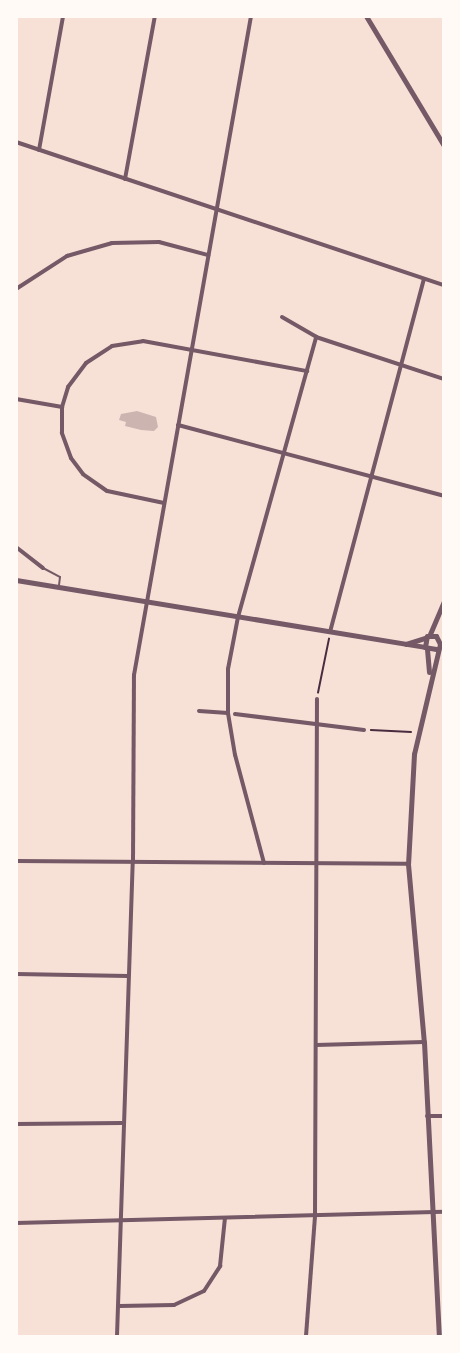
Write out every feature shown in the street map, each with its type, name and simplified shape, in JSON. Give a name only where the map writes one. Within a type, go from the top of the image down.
[{"type":"street","points":[[39,150],[63,16]]},
{"type":"street","points":[[125,180],[155,16]]},
{"type":"street","points":[[117,1336],[122,1123],[133,862],[134,675],[251,16]]},
{"type":"street","points":[[366,16],[444,146]]},
{"type":"street","points":[[16,142],[444,285]]},
{"type":"street","points":[[16,289],[67,256],[112,243],[159,242],[208,255]]},
{"type":"street","points":[[330,632],[369,476],[424,279]]},
{"type":"street","points":[[282,317],[316,337],[444,379]]},
{"type":"street","points":[[264,863],[235,754],[228,713],[228,669],[238,617],[286,453],[316,337]]},
{"type":"street","points":[[164,503],[116,495],[83,474],[64,441],[62,407],[79,370],[112,346],[143,341],[307,371]]},
{"type":"street","points":[[16,399],[62,407]]},
{"type":"street","points":[[178,425],[444,496]]},
{"type":"street","points":[[16,547],[43,568]]},
{"type":"street","points":[[16,580],[436,649]]},
{"type":"street","points":[[439,1336],[424,1042],[408,864],[418,732],[444,601]]},
{"type":"street","points":[[430,680],[426,648],[427,636],[438,622]]},
{"type":"street","points":[[404,644],[427,636],[438,638]]},
{"type":"street","points":[[306,1336],[315,1215],[314,723],[317,699]]},
{"type":"street","points":[[199,711],[228,713]]},
{"type":"street","points":[[235,714],[364,730]]},
{"type":"street","points":[[16,861],[408,864]]},
{"type":"street","points":[[16,974],[128,976]]},
{"type":"street","points":[[316,1045],[424,1042]]},
{"type":"street","points":[[427,1116],[444,1116]]},
{"type":"street","points":[[16,1124],[122,1123]]},
{"type":"street","points":[[16,1223],[444,1212]]},
{"type":"street","points":[[119,1306],[174,1305],[204,1291],[220,1266],[225,1218]]},
{"type":"lane","points":[[43,568],[60,577],[59,587]]},
{"type":"path","points":[[317,699],[330,632]]},
{"type":"path","points":[[364,730],[418,732]]},
{"type":"building","points":[[137,411],[156,417],[158,427],[154,431],[141,430],[125,426],[126,422],[119,420],[121,414]]}]
